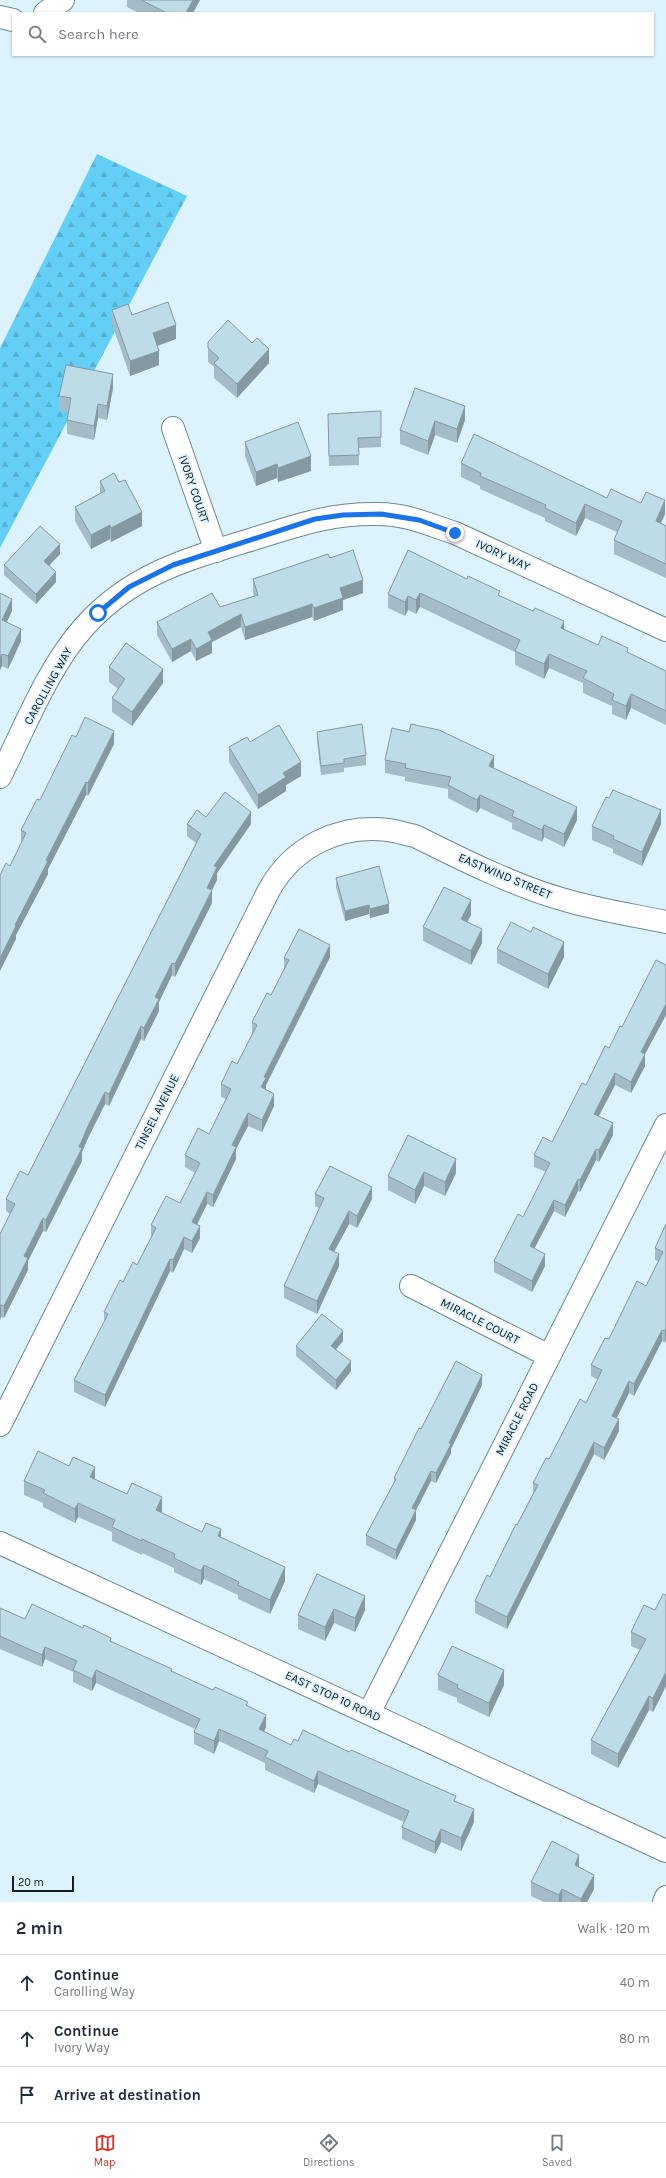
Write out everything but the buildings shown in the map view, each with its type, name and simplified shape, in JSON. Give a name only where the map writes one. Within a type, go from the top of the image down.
[{"type":"street","points":[[49,12],[63,0]]},
{"type":"street","points":[[0,17],[12,20]]},
{"type":"street","name":"IVORY COURT","points":[[173,428],[216,551]]},
{"type":"street","name":"IVORY WAY","points":[[216,551],[324,517],[381,514],[419,520],[455,533],[666,630]]},
{"type":"street","name":"CAROLLING WAY","points":[[0,777],[54,670],[66,650],[84,627],[121,593],[146,577],[182,561],[216,551]]},
{"type":"street","name":"EASTWIND STREET","points":[[347,832],[386,829],[415,836],[527,887],[548,895],[566,901],[666,922]]},
{"type":"street","name":"TINSEL AVENUE","points":[[0,1424],[273,883],[288,863],[307,847],[329,836],[347,832]]},
{"type":"street","name":"MIRACLE ROAD","points":[[369,1713],[666,1125]]},
{"type":"street","name":"MIRACLE COURT","points":[[411,1286],[549,1356]]},
{"type":"street","name":"EAST STOP 10 ROAD","points":[[0,1543],[666,1851]]},
{"type":"street","points":[[664,1902],[666,1897]]},
{"type":"green space","points":[[97,154],[187,196],[0,548],[0,348]]},
{"type":"route","points":[[98,613],[129,587],[154,573],[182,561],[315,519],[352,514],[381,514],[419,520],[455,533]]}]
